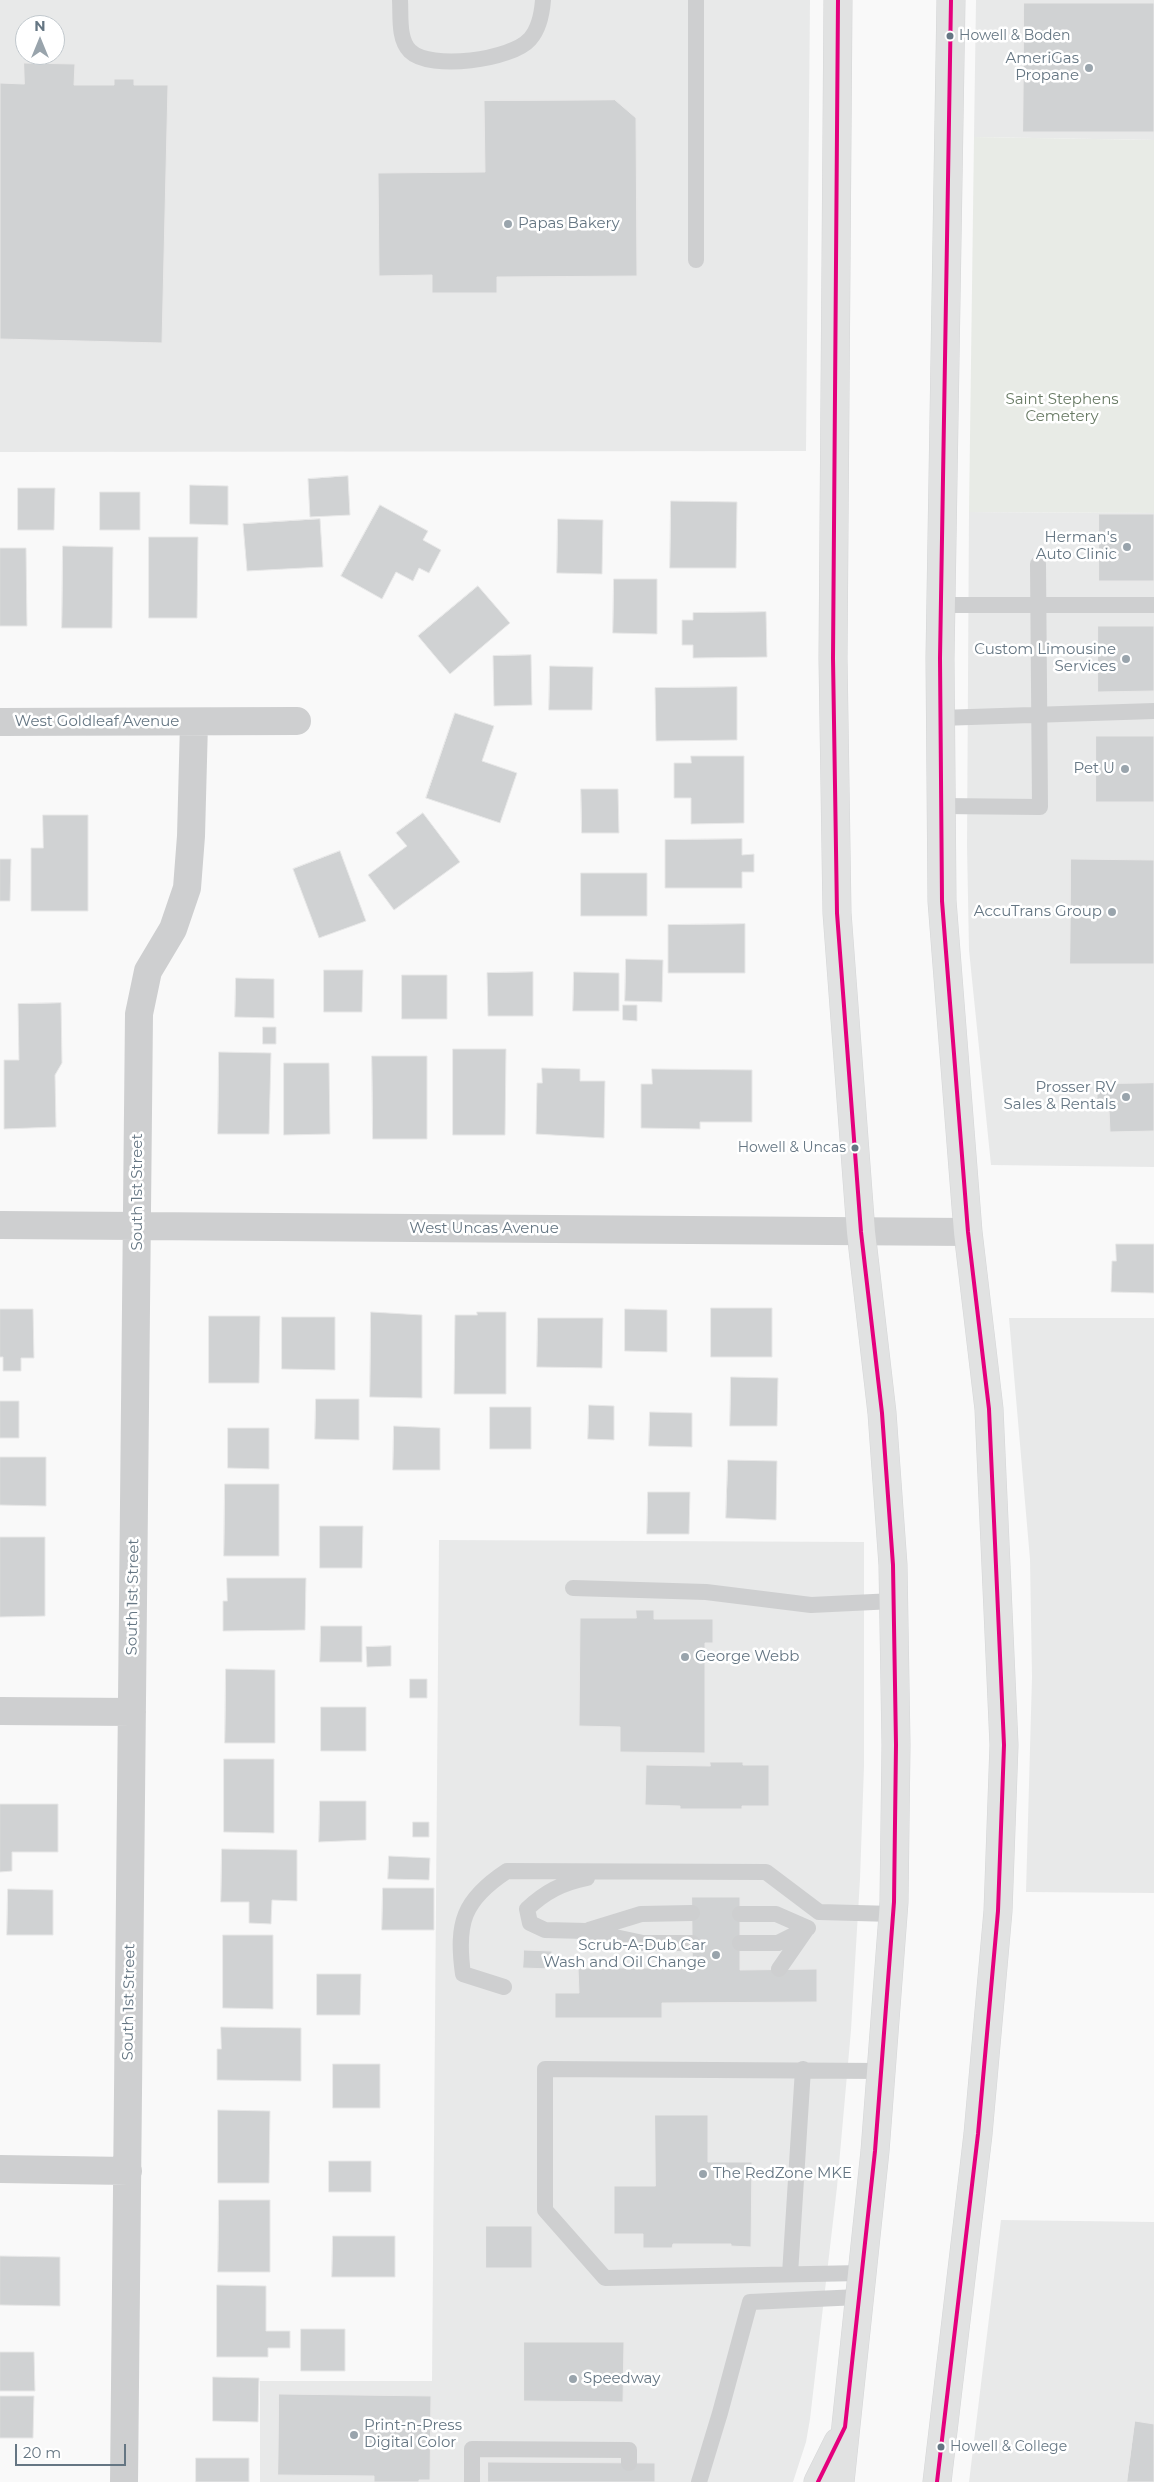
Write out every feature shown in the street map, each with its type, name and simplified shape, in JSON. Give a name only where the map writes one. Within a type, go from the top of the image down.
[{"type":"main road","points":[[838,0],[832,658],[837,913],[861,1232],[882,1413],[893,1566],[896,1745],[893,1914],[881,2071],[840,2482]]},
{"type":"main road","points":[[937,2482],[978,2134],[998,1911],[1004,1745],[989,1409],[968,1232],[942,902],[941,606],[951,0]]},
{"type":"main road","points":[[818,2482],[845,2427]]},
{"type":"street","name":"West Goldleaf Avenue","points":[[0,722],[297,722]]},
{"type":"street","name":"South 1st Street","points":[[124,2482],[138,1226],[138,1014],[148,971],[173,929],[187,888],[191,836],[194,723]]},
{"type":"street","name":"West Uncas Avenue","points":[[0,1225],[968,1232]]},
{"type":"street","points":[[0,1711],[132,1712]]},
{"type":"street","points":[[0,2169],[128,2171]]},
{"type":"lane","points":[[400,0],[402,39],[411,52],[432,59],[473,61],[509,54],[530,40],[537,28],[543,0]]},
{"type":"lane","points":[[696,0],[696,260]]},
{"type":"lane","points":[[941,806],[1040,806],[1038,564]]},
{"type":"lane","points":[[941,606],[1154,605]]},
{"type":"lane","points":[[940,718],[1154,711]]},
{"type":"lane","points":[[573,1588],[706,1592],[811,1604],[894,1602]]},
{"type":"lane","points":[[504,1987],[463,1974],[459,1945],[464,1914],[486,1884],[507,1871],[766,1872],[819,1912],[893,1914]]},
{"type":"lane","points":[[619,1871],[568,1882],[542,1894],[527,1909],[530,1923],[545,1930],[587,1931],[643,1943],[692,1943]]},
{"type":"lane","points":[[779,1969],[819,1912]]},
{"type":"lane","points":[[587,1931],[641,1914],[692,1913]]},
{"type":"lane","points":[[740,1914],[776,1914],[808,1928]]},
{"type":"lane","points":[[740,1943],[778,1943],[808,1928]]},
{"type":"lane","points":[[861,2285],[790,2274],[604,2278],[545,2210],[545,2069],[803,2069],[881,2071]]},
{"type":"lane","points":[[790,2274],[803,2069]]},
{"type":"lane","points":[[699,2482],[750,2302],[861,2285]]},
{"type":"lane","points":[[472,2482],[472,2449],[506,2455],[564,2456],[629,2450],[629,2463]]},
{"type":"shaded area","points":[[0,0],[810,0],[806,451],[0,452]]},
{"type":"shaded area","name":"AmeriGas Propane","points":[[976,0],[1154,0],[1154,140],[974,137]]},
{"type":"shaded area","points":[[969,512],[1154,513],[1154,1167],[991,1165],[969,950],[967,846]]},
{"type":"shaded area","points":[[1009,1318],[1154,1318],[1154,1893],[1026,1892],[1032,1677],[1030,1559]]},
{"type":"shaded area","points":[[439,1540],[864,1542],[864,1766],[860,1879],[851,2030],[837,2187],[810,2419],[806,2442],[793,2482],[260,2482],[260,2381],[432,2381]]},
{"type":"shaded area","points":[[1001,2220],[1154,2222],[1154,2482],[969,2482]]},
{"type":"green space","name":"Saint Stephens Cemetery","points":[[974,137],[1154,140],[1154,513],[969,512]]},
{"type":"building","name":"AmeriGas Propane","points":[[1024,3],[1154,3],[1154,132],[1023,132]]},
{"type":"building","points":[[65,64],[75,64],[74,85],[114,85],[114,79],[134,79],[134,85],[168,85],[162,343],[0,339],[0,83],[24,84],[24,65]]},
{"type":"building","name":"Papas Bakery","points":[[615,100],[636,118],[637,276],[497,277],[497,293],[432,293],[432,275],[379,276],[378,173],[485,172],[484,101]]},
{"type":"building","points":[[348,476],[350,515],[310,517],[308,479]]},
{"type":"building","points":[[190,485],[228,486],[228,525],[190,524]]},
{"type":"building","points":[[18,488],[55,488],[54,530],[18,530]]},
{"type":"building","points":[[100,492],[140,492],[140,530],[100,530]]},
{"type":"building","points":[[671,501],[737,502],[736,568],[670,568]]},
{"type":"building","points":[[380,505],[428,531],[423,540],[441,550],[429,573],[419,568],[413,581],[396,572],[382,599],[341,576]]},
{"type":"building","name":"Herman's Auto Clinic","points":[[1099,514],[1154,514],[1154,581],[1099,581]]},
{"type":"building","points":[[320,519],[323,567],[247,571],[243,524]]},
{"type":"building","points":[[558,519],[603,520],[602,574],[557,573]]},
{"type":"building","points":[[149,537],[198,537],[197,618],[149,618]]},
{"type":"building","points":[[63,546],[113,547],[112,628],[62,628]]},
{"type":"building","points":[[0,548],[26,548],[27,626],[0,626]]},
{"type":"building","points":[[614,579],[657,579],[657,634],[613,633]]},
{"type":"building","points":[[478,586],[510,623],[450,674],[418,636]]},
{"type":"building","points":[[766,612],[767,657],[693,658],[693,645],[682,645],[682,620],[693,620],[693,613]]},
{"type":"building","name":"Custom Limousine Services","points":[[1098,626],[1154,626],[1154,691],[1098,692]]},
{"type":"building","points":[[531,655],[532,705],[494,706],[493,656]]},
{"type":"building","points":[[550,666],[593,667],[592,710],[549,710]]},
{"type":"building","points":[[737,687],[737,740],[656,741],[655,688]]},
{"type":"building","points":[[455,713],[494,726],[482,761],[517,773],[500,823],[426,798]]},
{"type":"building","name":"Pet U","points":[[1096,736],[1154,736],[1154,802],[1096,802]]},
{"type":"building","points":[[691,756],[744,756],[744,823],[691,824],[691,798],[674,798],[674,763],[691,763]]},
{"type":"building","points":[[581,789],[618,789],[619,833],[582,833]]},
{"type":"building","points":[[423,813],[460,862],[394,910],[368,875],[407,846],[396,833]]},
{"type":"building","points":[[43,815],[88,815],[88,911],[31,911],[31,848],[43,848]]},
{"type":"building","points":[[742,839],[742,855],[754,854],[754,872],[742,872],[742,888],[665,888],[665,840]]},
{"type":"building","points":[[340,851],[366,921],[319,938],[293,869]]},
{"type":"building","points":[[0,859],[11,859],[10,901],[0,901]]},
{"type":"building","name":"AccuTrans Group","points":[[1071,859],[1154,860],[1154,964],[1070,964]]},
{"type":"building","points":[[581,873],[647,873],[647,916],[581,916]]},
{"type":"building","points":[[745,924],[745,973],[668,973],[668,925]]},
{"type":"building","points":[[626,959],[663,960],[662,1002],[625,1001]]},
{"type":"building","points":[[324,970],[363,970],[362,1012],[324,1012]]},
{"type":"building","points":[[533,972],[533,1016],[488,1016],[487,973]]},
{"type":"building","points":[[574,972],[619,973],[619,1011],[573,1011]]},
{"type":"building","points":[[402,975],[447,975],[447,1019],[402,1019]]},
{"type":"building","points":[[236,978],[274,979],[274,1018],[235,1017]]},
{"type":"building","points":[[61,1003],[62,1063],[55,1075],[56,1127],[4,1129],[4,1060],[19,1060],[18,1004]]},
{"type":"building","points":[[623,1005],[637,1005],[637,1021],[623,1020]]},
{"type":"building","points":[[263,1027],[276,1027],[276,1044],[263,1044]]},
{"type":"building","points":[[453,1049],[506,1049],[505,1135],[453,1135]]},
{"type":"building","points":[[219,1052],[271,1053],[269,1134],[218,1134]]},
{"type":"building","points":[[372,1056],[427,1056],[427,1139],[373,1139]]},
{"type":"building","points":[[284,1063],[329,1063],[330,1134],[284,1135]]},
{"type":"building","points":[[542,1068],[580,1069],[580,1081],[605,1081],[604,1138],[536,1134],[537,1083],[542,1083]]},
{"type":"building","points":[[652,1069],[752,1070],[752,1122],[700,1122],[700,1129],[641,1128],[641,1084],[652,1084]]},
{"type":"building","name":"Prosser RV Sales & Rentals","points":[[1154,1083],[1154,1131],[1110,1132],[1109,1110],[1097,1110],[1097,1084]]},
{"type":"building","points":[[1116,1244],[1154,1244],[1154,1293],[1111,1292],[1112,1261],[1116,1261]]},
{"type":"building","points":[[711,1308],[772,1308],[772,1357],[711,1357]]},
{"type":"building","points":[[0,1309],[33,1309],[34,1358],[21,1358],[21,1371],[3,1371],[3,1357],[0,1357]]},
{"type":"building","points":[[625,1309],[667,1310],[667,1352],[625,1351]]},
{"type":"building","points":[[371,1312],[422,1315],[422,1398],[370,1397]]},
{"type":"building","points":[[477,1312],[506,1312],[506,1394],[454,1394],[455,1315],[477,1315]]},
{"type":"building","points":[[209,1316],[260,1316],[259,1383],[209,1383]]},
{"type":"building","points":[[282,1317],[335,1317],[335,1370],[282,1369]]},
{"type":"building","points":[[538,1318],[603,1318],[602,1368],[537,1367]]},
{"type":"building","points":[[731,1377],[778,1378],[777,1426],[730,1426]]},
{"type":"building","points":[[316,1399],[359,1399],[359,1440],[315,1439]]},
{"type":"building","points":[[0,1401],[19,1401],[19,1438],[0,1438]]},
{"type":"building","points":[[589,1405],[614,1406],[614,1440],[588,1439]]},
{"type":"building","points":[[490,1407],[531,1407],[531,1449],[490,1449]]},
{"type":"building","points":[[650,1412],[692,1413],[692,1447],[649,1446]]},
{"type":"building","points":[[394,1426],[440,1428],[440,1470],[393,1470]]},
{"type":"building","points":[[228,1428],[269,1428],[269,1469],[228,1468]]},
{"type":"building","points":[[0,1457],[46,1457],[46,1506],[0,1505]]},
{"type":"building","points":[[728,1460],[777,1461],[776,1520],[726,1518]]},
{"type":"building","points":[[225,1484],[279,1484],[279,1556],[224,1556]]},
{"type":"building","points":[[648,1492],[690,1492],[689,1534],[647,1534]]},
{"type":"building","points":[[320,1526],[363,1526],[362,1568],[320,1568]]},
{"type":"building","points":[[0,1537],[45,1537],[45,1616],[0,1617]]},
{"type":"building","points":[[227,1578],[306,1578],[305,1630],[223,1631],[223,1601],[227,1601]]},
{"type":"building","points":[[636,1610],[654,1610],[654,1619],[713,1619],[713,1643],[705,1643],[705,1753],[620,1752],[620,1727],[579,1726],[580,1618],[636,1618]]},
{"type":"building","points":[[321,1626],[362,1626],[362,1662],[320,1662]]},
{"type":"building","points":[[391,1646],[391,1666],[367,1667],[366,1647]]},
{"type":"building","points":[[226,1669],[275,1670],[275,1743],[225,1743]]},
{"type":"building","points":[[410,1679],[427,1679],[427,1698],[410,1698]]},
{"type":"building","points":[[321,1707],[366,1707],[366,1751],[321,1751]]},
{"type":"building","points":[[224,1759],[274,1759],[274,1833],[224,1832]]},
{"type":"building","points":[[710,1762],[743,1762],[743,1765],[769,1765],[769,1806],[742,1806],[742,1809],[680,1809],[680,1806],[645,1805],[646,1765],[710,1766]]},
{"type":"building","points":[[320,1801],[366,1801],[366,1840],[319,1842]]},
{"type":"building","points":[[0,1804],[58,1804],[58,1852],[12,1852],[12,1871],[0,1872]]},
{"type":"building","points":[[413,1822],[429,1822],[429,1837],[413,1837]]},
{"type":"building","points":[[222,1849],[297,1850],[297,1901],[272,1900],[271,1924],[249,1923],[249,1902],[221,1902]]},
{"type":"building","points":[[389,1856],[430,1858],[429,1880],[388,1879]]},
{"type":"building","points":[[383,1888],[434,1888],[434,1930],[382,1930]]},
{"type":"building","points":[[8,1889],[53,1890],[53,1935],[7,1935]]},
{"type":"building","name":"Scrub-A-Dub Car Wash and Oil Change","points":[[692,1897],[740,1897],[740,1970],[817,1969],[817,2002],[662,2003],[662,2018],[555,2018],[555,1993],[579,1993],[578,1968],[692,1968]]},
{"type":"building","points":[[223,1935],[273,1935],[273,2009],[223,2008]]},
{"type":"building","points":[[524,1950],[552,1951],[551,1969],[523,1968]]},
{"type":"building","points":[[317,1974],[361,1974],[360,2015],[317,2015]]},
{"type":"building","points":[[221,2027],[301,2028],[301,2081],[217,2080],[217,2049],[221,2049]]},
{"type":"building","points":[[333,2064],[380,2064],[380,2108],[333,2108]]},
{"type":"building","points":[[218,2110],[270,2111],[269,2183],[218,2183]]},
{"type":"building","name":"The RedZone MKE","points":[[655,2115],[708,2115],[708,2162],[752,2162],[751,2247],[731,2246],[731,2244],[673,2244],[672,2248],[643,2248],[643,2234],[614,2234],[614,2186],[655,2186]]},
{"type":"building","points":[[329,2161],[371,2161],[371,2192],[329,2192]]},
{"type":"building","points":[[219,2200],[270,2200],[270,2272],[218,2272]]},
{"type":"building","points":[[486,2226],[532,2226],[532,2268],[486,2268]]},
{"type":"building","points":[[333,2236],[395,2236],[395,2277],[332,2277]]},
{"type":"building","points":[[0,2256],[60,2257],[60,2306],[0,2305]]},
{"type":"building","points":[[217,2285],[266,2286],[266,2331],[290,2331],[290,2348],[268,2348],[268,2357],[217,2357]]},
{"type":"building","points":[[301,2329],[345,2329],[345,2371],[301,2371]]},
{"type":"building","points":[[524,2342],[624,2342],[623,2402],[524,2401]]},
{"type":"building","points":[[0,2352],[34,2352],[35,2391],[0,2391]]},
{"type":"building","points":[[213,2377],[259,2378],[258,2422],[213,2421]]},
{"type":"building","name":"Print-n-Press Digital Color","points":[[279,2394],[431,2396],[430,2480],[419,2480],[419,2482],[374,2482],[374,2476],[278,2475]]},
{"type":"building","points":[[0,2396],[34,2396],[33,2438],[0,2438]]},
{"type":"building","points":[[1135,2421],[1154,2424],[1154,2482],[1127,2482]]},
{"type":"building","points":[[196,2458],[249,2458],[249,2482],[196,2482]]},
{"type":"building","points":[[488,2462],[655,2463],[655,2482],[488,2482]]},
{"type":"transit line","points":[[818,2482],[845,2427],[875,2151],[894,1902],[896,1745],[893,1565],[882,1413],[861,1232],[837,913],[833,658],[838,0]]},
{"type":"transit line","points":[[937,2482],[978,2134],[998,1911],[1004,1745],[989,1409],[968,1232],[942,901],[940,658],[951,0]]},
{"type":"place","name":"Howell & Boden","points":[[950,36]]},
{"type":"place","name":"AmeriGas Propane","points":[[1089,68]]},
{"type":"place","name":"Papas Bakery","points":[[508,224]]},
{"type":"place","name":"Herman's Auto Clinic","points":[[1127,547]]},
{"type":"place","name":"Custom Limousine Services","points":[[1126,659]]},
{"type":"place","name":"Pet U","points":[[1125,769]]},
{"type":"place","name":"AccuTrans Group","points":[[1112,912]]},
{"type":"place","name":"Prosser RV Sales & Rentals","points":[[1126,1097]]},
{"type":"place","name":"Howell & Uncas","points":[[855,1148]]},
{"type":"place","name":"George Webb","points":[[685,1657]]},
{"type":"place","name":"Scrub-A-Dub Car Wash and Oil Change","points":[[716,1955]]},
{"type":"place","name":"The RedZone MKE","points":[[703,2174]]},
{"type":"place","name":"Speedway","points":[[573,2379]]},
{"type":"place","name":"Print-n-Press Digital Color","points":[[354,2435]]},
{"type":"place","name":"Howell & College","points":[[941,2447]]}]
